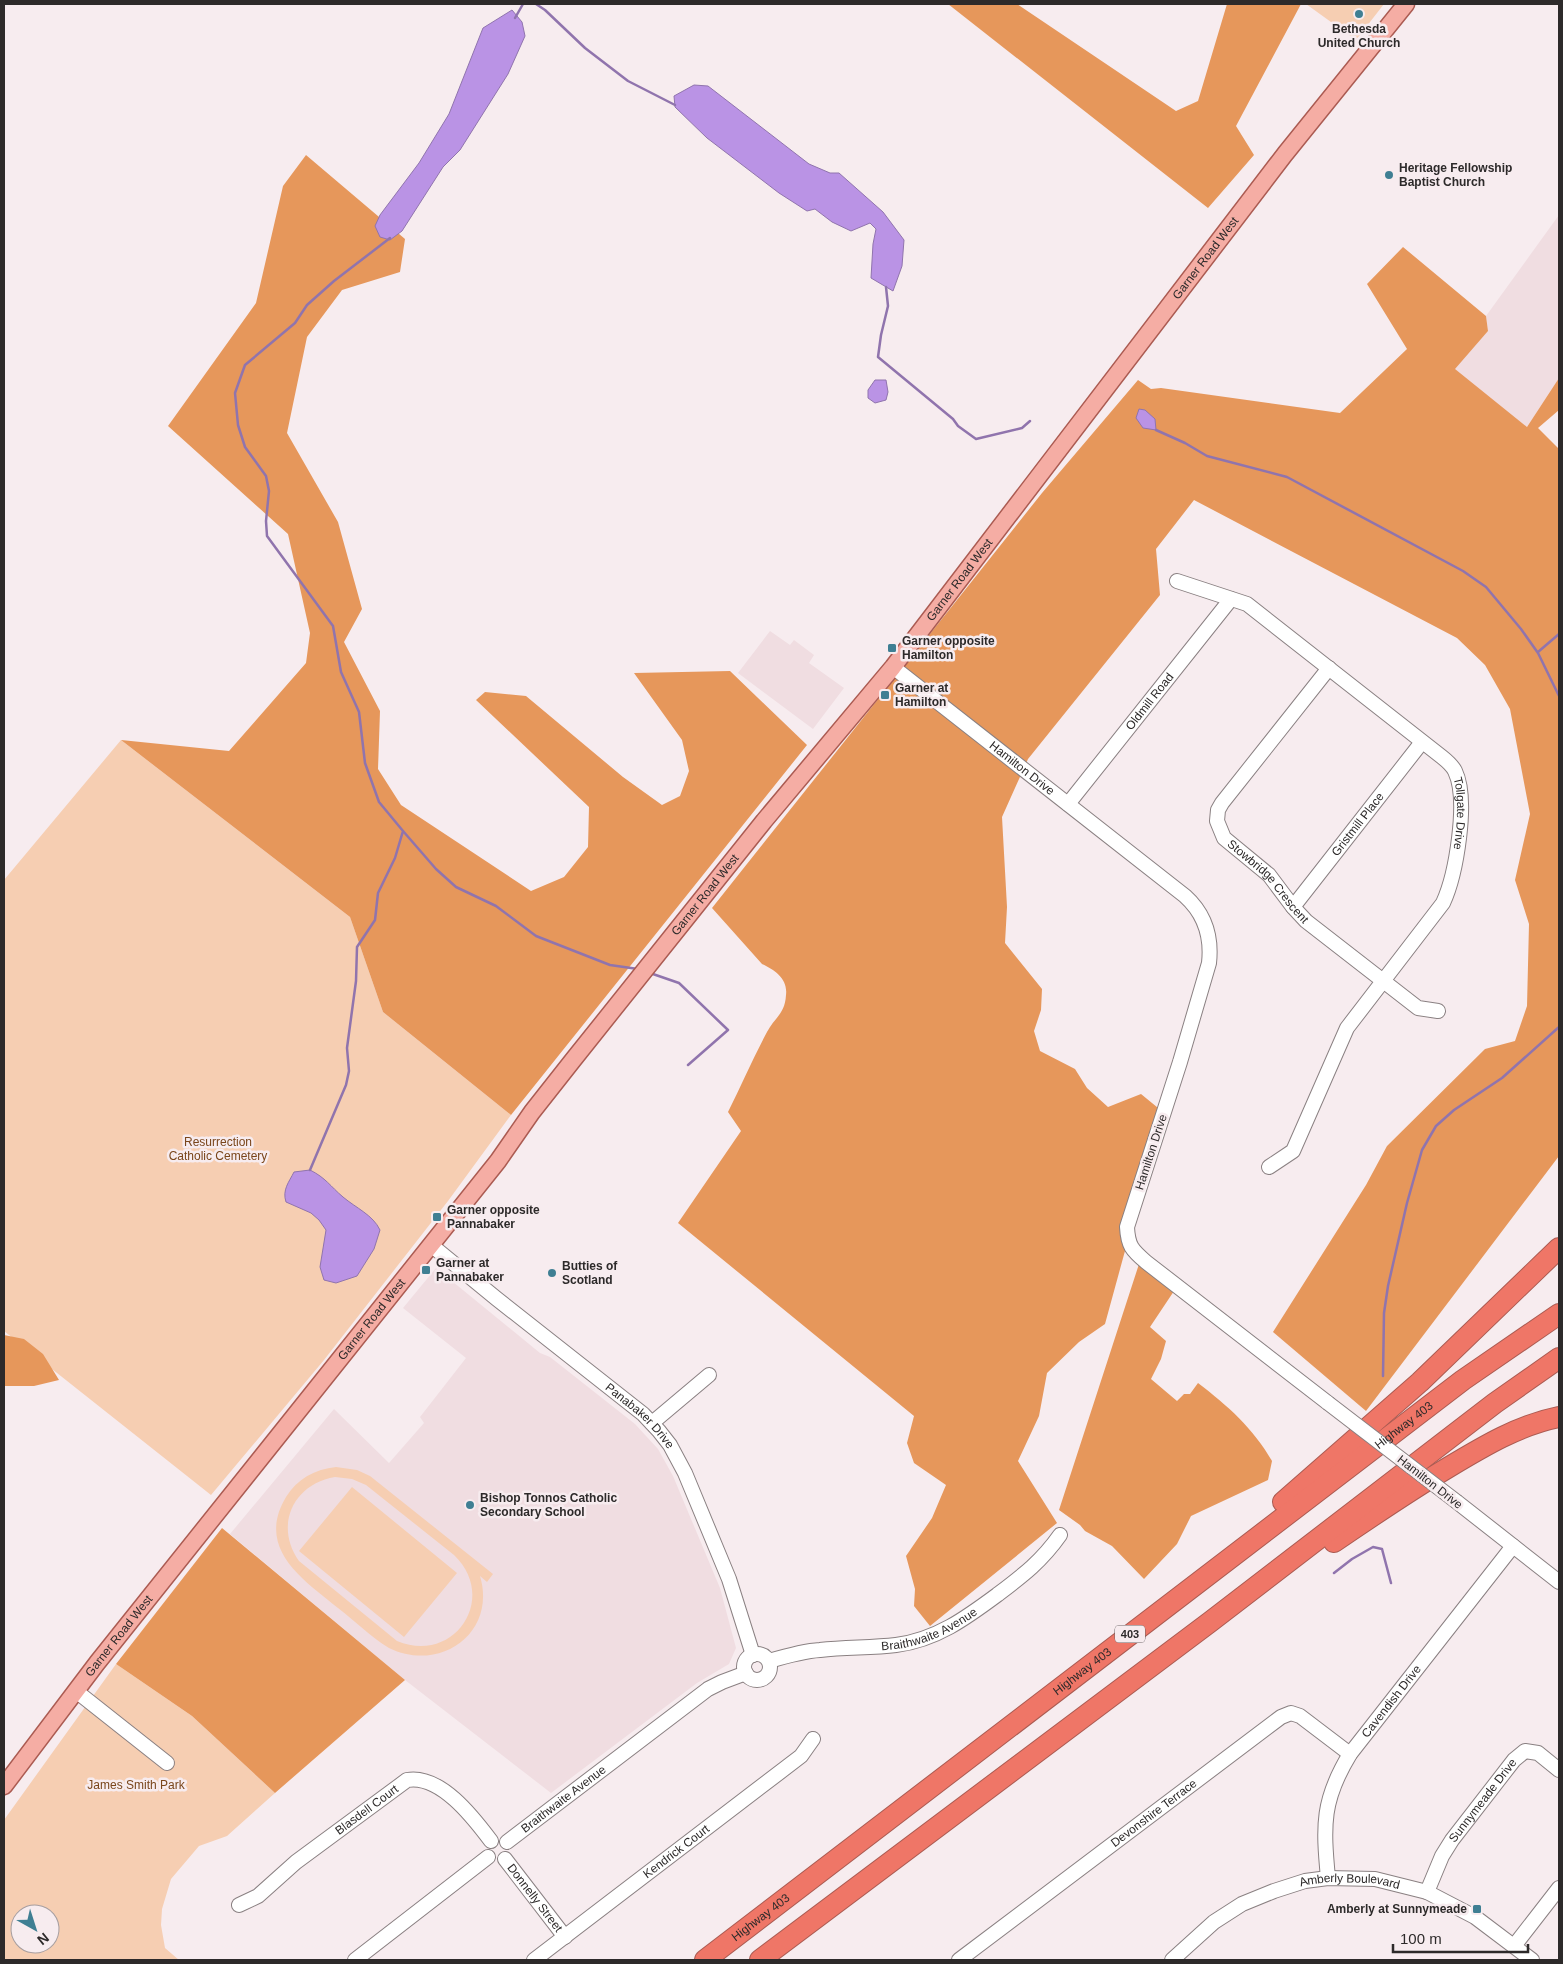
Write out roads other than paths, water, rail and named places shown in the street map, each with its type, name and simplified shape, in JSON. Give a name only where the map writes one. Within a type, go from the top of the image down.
[{"type":"highway","points":[[1174,1601],[1350,1442],[1420,1382],[1559,1248]]},
{"type":"highway","name":"Highway 403","points":[[705,1960],[1462,1380],[1559,1314]]},
{"type":"highway","points":[[760,1960],[1210,1622],[1495,1403],[1559,1358]]},
{"type":"highway","points":[[1210,1622],[1312,1557],[1410,1490],[1496,1439],[1545,1420],[1559,1417]]},
{"type":"main road","name":"Garner Road West","points":[[4,1786],[76,1691],[498,1161],[532,1112],[572,1060],[764,821],[893,667],[1286,154],[1406,4]]},
{"type":"street","name":"Tollgate Drive","points":[[1177,581],[1247,604],[1329,668],[1450,765],[1454,770],[1460,803],[1461,827],[1452,880],[1443,903],[1347,1028],[1293,1151],[1269,1167]]},
{"type":"street","name":"Oldmill Road","points":[[1068,804],[1231,598]]},
{"type":"street","name":"Hamilton Drive","points":[[893,667],[1189,900],[1204,920],[1210,942],[1206,972],[1128,1227],[1128,1242],[1134,1252],[1559,1582]]},
{"type":"street","name":"Stowbridge Crescent","points":[[1329,668],[1222,803],[1217,815],[1218,826],[1224,838],[1269,875],[1306,921],[1418,1008],[1438,1012]]},
{"type":"street","name":"Gristmill Place","points":[[1293,907],[1422,742]]},
{"type":"street","name":"Panabaker Drive","points":[[431,1245],[652,1423],[673,1450],[685,1472],[729,1579],[753,1655]]},
{"type":"street","points":[[652,1423],[709,1375]]},
{"type":"street","name":"Braithwaite Avenue","points":[[769,1661],[822,1649],[897,1645],[942,1632],[970,1615],[1038,1563],[1060,1536]]},
{"type":"street","name":"Cavendish Drive","points":[[1328,1878],[1325,1819],[1329,1796],[1340,1771],[1350,1754],[1513,1546]]},
{"type":"street","points":[[753,1655],[760,1655],[769,1661],[769,1672],[763,1679],[755,1680],[746,1673],[746,1661],[753,1655]]},
{"type":"street","name":"Braithwaite Avenue","points":[[507,1842],[691,1702],[722,1682],[746,1673]]},
{"type":"street","points":[[76,1691],[167,1763]]},
{"type":"street","name":"Devonshire Terrace","points":[[959,1960],[1281,1717],[1291,1713],[1300,1716],[1350,1754]]},
{"type":"street","name":"Kendrick Court","points":[[534,1960],[801,1756],[813,1739]]},
{"type":"street","name":"Sunnymeade Drive","points":[[1427,1892],[1442,1856],[1452,1840],[1514,1760],[1525,1751],[1538,1754],[1559,1770]]},
{"type":"street","name":"Blasdell Court","points":[[239,1905],[258,1896],[296,1862],[407,1780],[415,1778],[426,1780],[439,1788],[472,1816],[490,1841]]},
{"type":"street","points":[[497,1838],[507,1842],[509,1852],[505,1859],[495,1861],[488,1857],[486,1850],[490,1841],[497,1838]]},
{"type":"street","points":[[355,1960],[488,1857]]},
{"type":"street","name":"Donnelly Street","points":[[505,1859],[565,1937]]},
{"type":"street","name":"Amberly Boulevard","points":[[1172,1960],[1214,1922],[1242,1904],[1305,1881],[1328,1878],[1375,1879],[1427,1892],[1475,1917],[1532,1960]]},
{"type":"street","points":[[1514,1946],[1559,1888]]},
{"type":"waterway","points":[[515,18],[523,4]]},
{"type":"waterway","points":[[536,4],[545,10],[585,48],[628,81],[675,105]]},
{"type":"waterway","points":[[390,238],[334,281],[307,305],[295,323],[245,365],[235,393],[238,425],[245,447],[266,476],[269,491],[266,521],[267,536],[333,626],[341,672],[359,712],[365,763],[379,802],[403,831],[436,869],[456,887],[496,906],[536,936],[610,965],[638,969]]},
{"type":"waterway","points":[[886,287],[888,306],[878,357],[953,419],[958,426],[976,439],[1022,428],[1030,421]]},
{"type":"waterway","points":[[1156,430],[1185,443],[1207,456],[1287,477],[1463,571],[1486,587],[1521,629],[1538,653],[1559,696]]},
{"type":"waterway","points":[[1538,652],[1559,634]]},
{"type":"waterway","points":[[310,1170],[346,1085],[349,1071],[347,1048],[356,981],[357,947],[375,920],[378,893],[395,858],[403,831]]},
{"type":"waterway","points":[[650,973],[679,983],[728,1030],[688,1065]]},
{"type":"waterway","points":[[1383,1376],[1384,1313],[1388,1286],[1407,1203],[1422,1150],[1436,1126],[1454,1110],[1502,1078],[1559,1027]]},
{"type":"waterway","points":[[1334,1573],[1352,1559],[1373,1547],[1382,1549],[1391,1583]]},
{"type":"place","name":"Bethesda United Church","points":[[1359,14]]},
{"type":"place","name":"Heritage Fellowship Baptist Church","points":[[1389,175]]},
{"type":"place","name":"Garner opposite Hamilton","points":[[892,648]]},
{"type":"place","name":"Garner at Hamilton","points":[[885,695]]},
{"type":"place","name":"Garner opposite Pannabaker","points":[[437,1217]]},
{"type":"place","name":"Garner at Pannabaker","points":[[426,1270]]},
{"type":"place","name":"Butties of Scotland","points":[[552,1273]]},
{"type":"place","name":"Bishop Tonnos Catholic Secondary School","points":[[470,1505]]},
{"type":"place","name":"Amberly at Sunnymeade","points":[[1477,1909]]},
{"type":"park label","name":"Resurrection Catholic Cemetery","points":[[218,1149]]},
{"type":"park label","name":"James Smith Park","points":[[136,1785]]}]
